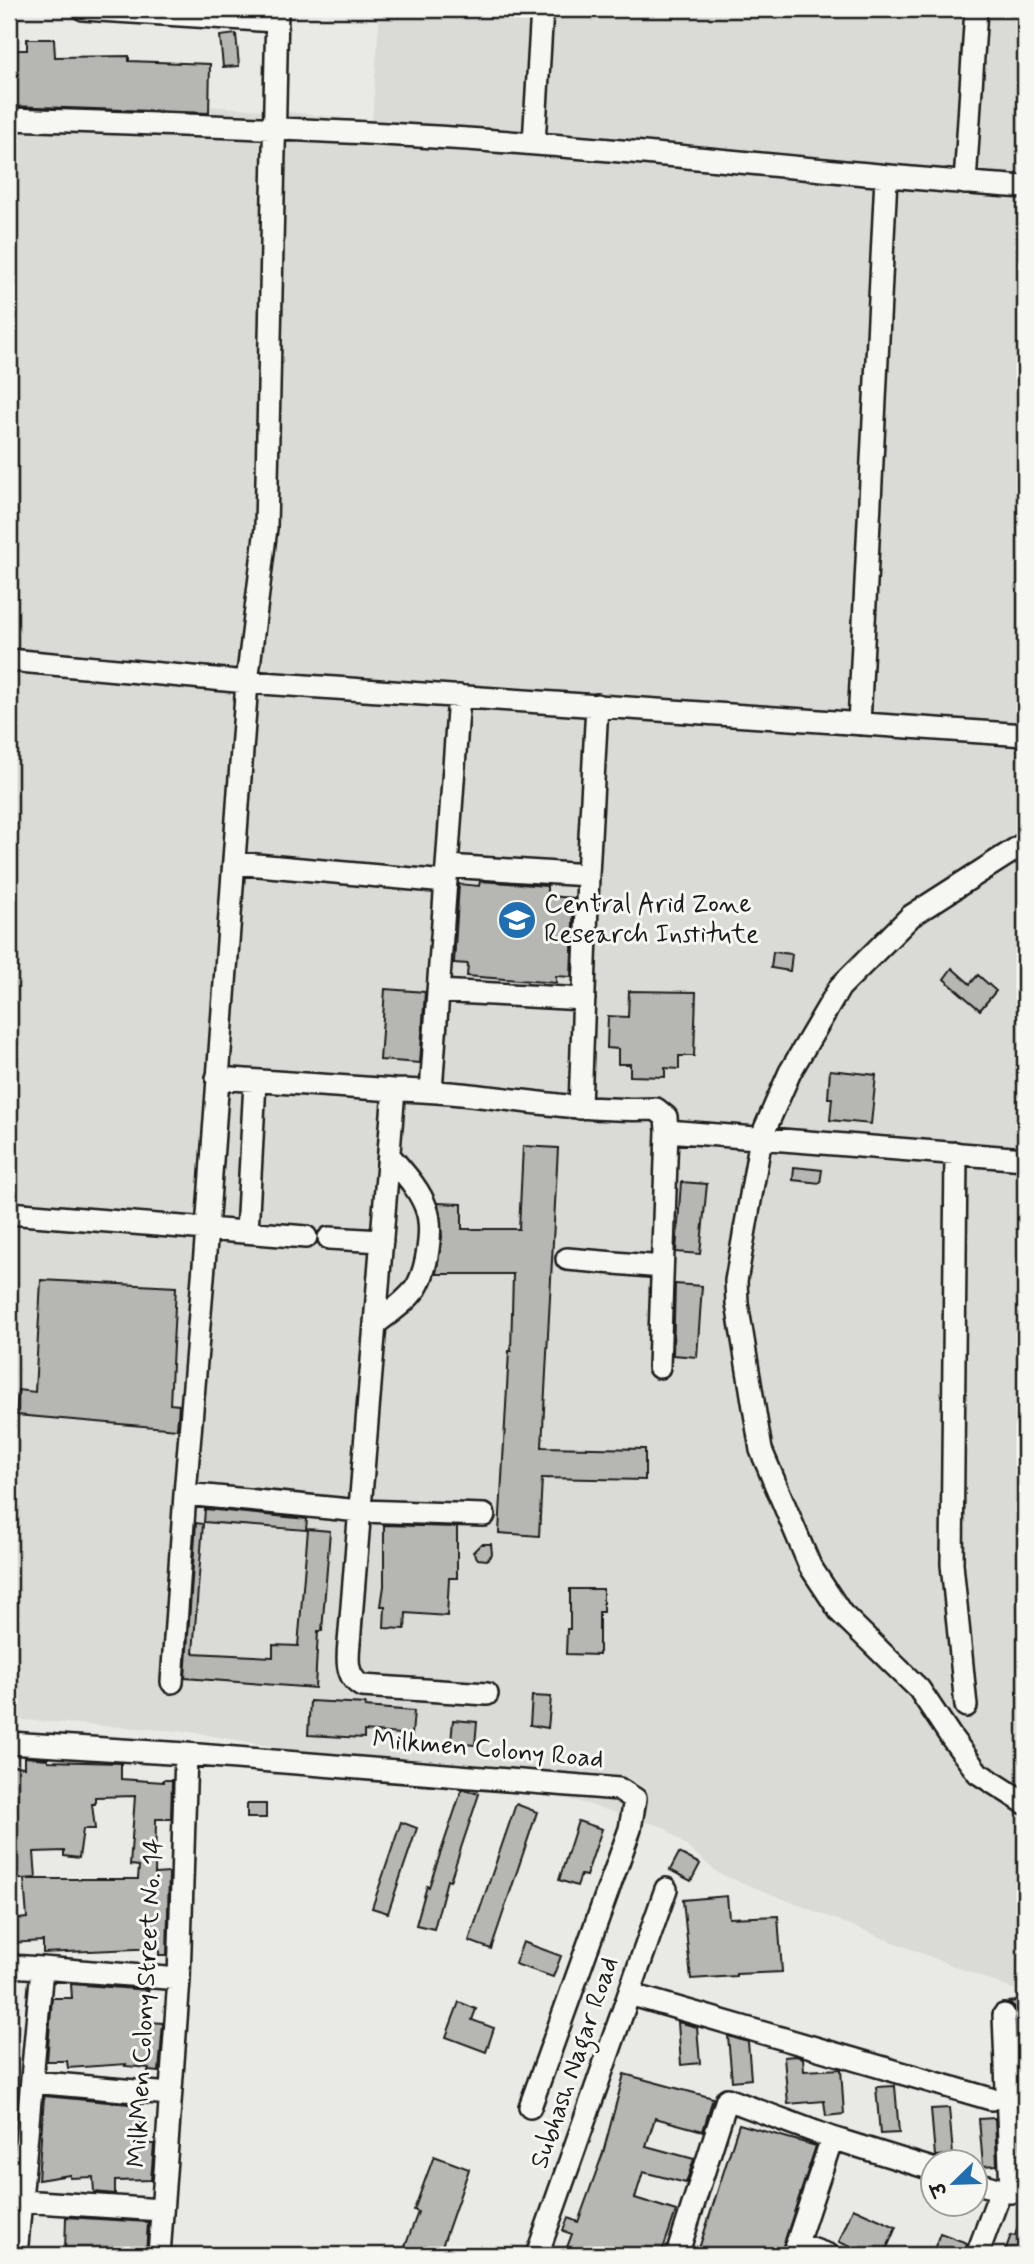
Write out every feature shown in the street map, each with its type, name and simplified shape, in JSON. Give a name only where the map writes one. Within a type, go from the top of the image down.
[{"type":"street","points":[[83,9],[277,15],[266,528],[247,682],[172,1682]]},
{"type":"street","points":[[534,144],[542,9]]},
{"type":"street","points":[[965,183],[976,9]]},
{"type":"street","points":[[9,119],[274,128],[534,144],[886,177],[1025,187]]},
{"type":"street","points":[[859,724],[886,177]]},
{"type":"street","points":[[9,660],[247,682],[1025,735]]},
{"type":"street","points":[[431,1091],[459,696]]},
{"type":"street","points":[[580,1108],[597,705]]},
{"type":"street","points":[[1025,843],[911,916],[840,987],[790,1072],[761,1138],[736,1281],[737,1303],[761,1450],[810,1566],[841,1613],[919,1689],[978,1773],[1025,1803]]},
{"type":"street","points":[[235,863],[447,874],[588,875]]},
{"type":"street","points":[[438,991],[584,999]]},
{"type":"street","points":[[217,1078],[431,1091],[580,1108],[656,1109],[666,1116],[667,1131],[659,1367]]},
{"type":"street","points":[[247,1232],[255,1082]]},
{"type":"street","points":[[394,1090],[349,1642],[349,1671],[353,1681],[362,1686],[487,1695]]},
{"type":"street","points":[[667,1131],[1025,1159]]},
{"type":"street","points":[[956,1153],[953,1564],[966,1706]]},
{"type":"street","points":[[375,1324],[404,1302],[417,1286],[427,1256],[429,1238],[426,1208],[415,1186],[389,1155]]},
{"type":"street","points":[[9,1213],[306,1237],[309,1228],[318,1225],[326,1229],[329,1238],[382,1241]]},
{"type":"street","points":[[567,1259],[662,1266]]},
{"type":"street","points":[[185,1494],[360,1511],[484,1515]]},
{"type":"street","name":"Milkmen Colony Road","points":[[9,1743],[186,1754],[619,1789],[635,1799],[630,1829],[530,2107]]},
{"type":"street","name":"MilkMen Colony Street No. 14","points":[[159,2255],[178,1979],[186,1754]]},
{"type":"street","name":"Subhash Nagar Road","points":[[537,2255],[666,1889]]},
{"type":"street","points":[[9,1966],[178,1979]]},
{"type":"street","points":[[16,2255],[42,1968]]},
{"type":"street","points":[[629,1994],[991,2099]]},
{"type":"street","points":[[977,2255],[1012,2192],[1004,2015]]},
{"type":"street","points":[[32,2082],[170,2094]]},
{"type":"street","points":[[677,2255],[727,2099],[918,2164]]},
{"type":"street","points":[[828,2255],[795,2250],[832,2137]]},
{"type":"street","points":[[988,2186],[1012,2192]]},
{"type":"street","points":[[22,2201],[162,2210]]},
{"type":"shaded area","points":[[9,9],[18,9],[15,41],[9,40]]},
{"type":"shaded area","name":"Central Arid Zone Research Institute","points":[[380,9],[1025,9],[1025,1994],[718,1873],[664,1827],[577,1801],[192,1732],[9,1719],[9,93],[279,111],[372,121]]},
{"type":"building","points":[[236,34],[239,66],[223,67],[220,36]]},
{"type":"building","points":[[27,39],[54,39],[55,57],[129,56],[129,61],[210,64],[209,113],[9,106],[9,61],[13,61],[12,50],[27,50]]},
{"type":"building","points":[[480,881],[547,886],[547,896],[574,898],[571,977],[556,976],[556,983],[467,976],[468,964],[454,963],[459,884],[479,886]]},
{"type":"building","points":[[773,952],[792,954],[790,971],[771,968]]},
{"type":"building","points":[[952,968],[970,984],[978,975],[996,991],[980,1010],[944,979]]},
{"type":"building","points":[[385,989],[425,992],[420,1063],[380,1060]]},
{"type":"building","points":[[629,991],[696,992],[694,1056],[679,1056],[679,1069],[665,1068],[665,1077],[630,1076],[630,1064],[618,1064],[618,1049],[607,1048],[608,1016],[628,1017]]},
{"type":"building","points":[[830,1070],[876,1075],[871,1124],[830,1120]]},
{"type":"building","points":[[523,1146],[558,1148],[542,1447],[645,1449],[645,1480],[542,1478],[539,1536],[499,1533],[511,1351],[513,1274],[436,1274],[442,1237],[438,1203],[462,1204],[462,1229],[519,1229]]},
{"type":"building","points":[[794,1167],[822,1170],[820,1183],[793,1180]]},
{"type":"building","points":[[681,1182],[707,1184],[700,1254],[676,1252]]},
{"type":"building","points":[[41,1280],[176,1287],[170,1404],[179,1405],[177,1429],[16,1415],[18,1390],[35,1392]]},
{"type":"building","points":[[675,1284],[702,1286],[697,1357],[673,1355]]},
{"type":"building","points":[[205,1509],[307,1519],[306,1530],[204,1522]]},
{"type":"building","points":[[196,1523],[203,1524],[193,1653],[273,1657],[273,1645],[298,1646],[308,1529],[330,1531],[322,1631],[318,1631],[315,1688],[185,1678]]},
{"type":"building","points":[[384,1525],[457,1527],[457,1578],[449,1578],[447,1616],[406,1613],[405,1629],[384,1628],[385,1606],[381,1606],[384,1586]]},
{"type":"building","points":[[481,1544],[491,1544],[492,1554],[487,1560],[478,1559],[473,1552]]},
{"type":"building","points":[[570,1589],[603,1589],[603,1612],[599,1612],[599,1655],[566,1654],[567,1629],[570,1629]]},
{"type":"building","points":[[532,1696],[551,1697],[548,1728],[530,1725]]},
{"type":"building","points":[[310,1701],[366,1704],[365,1707],[414,1711],[412,1735],[364,1731],[364,1738],[308,1735]]},
{"type":"building","points":[[453,1720],[477,1722],[475,1745],[451,1743]]},
{"type":"building","points":[[24,1757],[48,1761],[121,1763],[121,1779],[163,1782],[172,1780],[171,1819],[156,1819],[155,1874],[169,1873],[167,1955],[159,1955],[159,1948],[43,1953],[43,1941],[9,1943],[9,1920],[27,1918],[24,1879],[138,1879],[139,1866],[130,1865],[135,1796],[95,1797],[95,1804],[92,1804],[95,1829],[83,1829],[79,1858],[64,1856],[64,1851],[34,1852],[36,1878],[9,1880],[9,1765],[24,1767]]},
{"type":"building","points":[[462,1789],[479,1794],[450,1881],[447,1880],[434,1929],[416,1925],[427,1886],[429,1887]]},
{"type":"building","points":[[247,1804],[266,1804],[266,1818],[247,1818]]},
{"type":"building","points":[[516,1804],[537,1812],[491,1949],[469,1941]]},
{"type":"building","points":[[578,1821],[602,1829],[586,1876],[581,1875],[577,1886],[559,1880]]},
{"type":"building","points":[[401,1822],[417,1828],[388,1913],[372,1908]]},
{"type":"building","points":[[679,1853],[700,1864],[691,1881],[670,1870]]},
{"type":"building","points":[[727,1896],[729,1918],[778,1916],[782,1972],[691,1979],[683,1900]]},
{"type":"building","points":[[523,1942],[561,1956],[553,1977],[515,1964]]},
{"type":"building","points":[[71,1984],[148,1990],[149,2022],[163,2023],[159,2072],[148,2071],[149,2068],[125,2066],[126,2064],[68,2068],[67,2061],[47,2061],[52,1998],[72,1998]]},
{"type":"building","points":[[1025,2000],[1025,2119],[1021,2119],[1017,2014],[1015,2007],[1009,2002]]},
{"type":"building","points":[[459,2002],[476,2009],[472,2020],[494,2028],[486,2052],[446,2037]]},
{"type":"building","points":[[678,2022],[697,2027],[700,2063],[681,2065]]},
{"type":"building","points":[[728,2036],[748,2042],[751,2079],[732,2081]]},
{"type":"building","points":[[784,2057],[803,2058],[804,2071],[841,2069],[844,2114],[826,2116],[824,2101],[788,2104]]},
{"type":"building","points":[[624,2074],[713,2098],[703,2131],[655,2118],[646,2146],[694,2159],[686,2183],[643,2172],[635,2198],[676,2211],[661,2255],[629,2255],[612,2249],[610,2255],[564,2255],[572,2234],[563,2231],[568,2218],[578,2222],[603,2153]]},
{"type":"building","points":[[895,2086],[899,2133],[880,2134],[876,2087]]},
{"type":"building","points":[[44,2096],[140,2105],[141,2144],[154,2144],[151,2180],[115,2181],[115,2194],[94,2192],[93,2177],[70,2178],[70,2175],[38,2180]]},
{"type":"building","points":[[949,2108],[952,2148],[934,2148],[931,2109]]},
{"type":"building","points":[[995,2118],[997,2165],[988,2166],[988,2148],[981,2148],[979,2119]]},
{"type":"building","points":[[739,2124],[816,2146],[780,2255],[697,2255]]},
{"type":"building","points":[[434,2156],[469,2169],[439,2255],[402,2255],[418,2212],[414,2210]]},
{"type":"building","points":[[853,2208],[896,2227],[884,2255],[871,2255],[839,2242]]},
{"type":"building","points":[[1022,2213],[1025,2213],[1025,2255],[1015,2255],[1005,2251],[1011,2235],[1015,2236]]},
{"type":"building","points":[[66,2217],[148,2222],[146,2255],[65,2250]]},
{"type":"building","points":[[940,2233],[967,2243],[963,2255],[932,2255]]},
{"type":"place","name":"Central Arid Zone Research Institute","points":[[517,920]]}]
